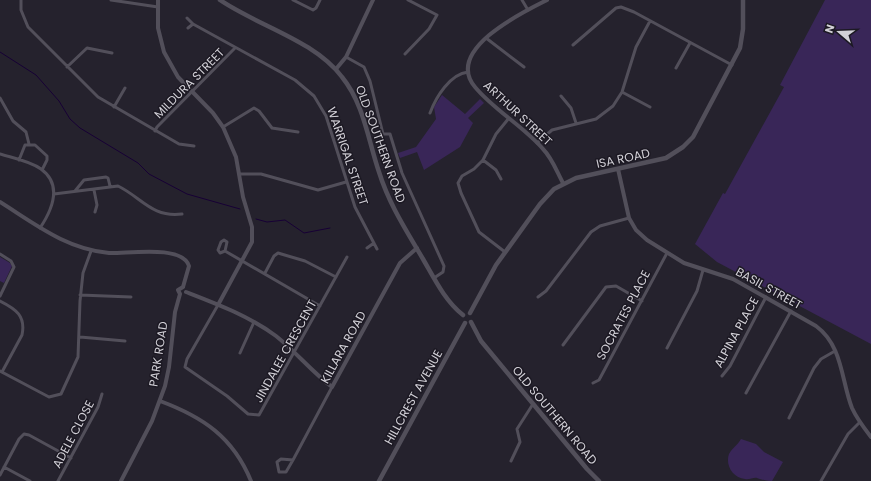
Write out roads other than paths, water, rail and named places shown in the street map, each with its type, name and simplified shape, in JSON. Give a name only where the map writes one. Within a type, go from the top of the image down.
[{"type":"main road","name":"OLD SOUTHERN ROAD","points":[[215,0],[223,1],[313,51],[336,69],[355,97],[387,194],[397,215],[434,278],[454,307],[463,315]]},
{"type":"main road","name":"ISA ROAD","points":[[470,313],[505,252],[550,193],[563,183],[576,178],[661,160],[683,147],[698,128],[732,66],[740,48],[743,35],[743,0]]},
{"type":"main road","points":[[470,313],[473,317],[471,322],[465,323],[462,319],[463,315],[470,313]]},
{"type":"main road","name":"OLD SOUTHERN ROAD","points":[[471,322],[481,341],[599,481]]},
{"type":"main road","name":"HILLCREST AVENUE","points":[[379,481],[465,323]]},
{"type":"street","points":[[20,0],[22,15],[28,27],[92,92],[114,107],[179,144],[194,146]]},
{"type":"street","points":[[111,0],[158,4]]},
{"type":"street","points":[[162,0],[158,4],[158,28],[164,52],[174,71],[213,113],[224,128],[234,151],[240,174],[242,193],[251,220],[254,238],[218,305]]},
{"type":"street","points":[[293,0],[313,10],[316,8],[320,0]]},
{"type":"street","points":[[336,69],[346,57],[373,0]]},
{"type":"street","points":[[405,54],[429,29],[437,15],[408,0]]},
{"type":"street","points":[[522,0],[528,10]]},
{"type":"street","points":[[430,113],[435,101],[455,76],[468,72],[471,58],[486,38],[498,26],[547,0]]},
{"type":"street","points":[[573,45],[616,8],[626,8],[732,66]]},
{"type":"street","name":"WARRIGAL STREET","points":[[187,18],[193,24],[295,80],[314,96],[326,116],[346,182],[361,219],[377,249]]},
{"type":"street","points":[[537,143],[552,130],[592,120],[603,115],[614,106],[622,92],[636,47],[650,21]]},
{"type":"street","points":[[188,28],[193,24]]},
{"type":"street","points":[[486,38],[524,67]]},
{"type":"street","points":[[676,68],[690,43]]},
{"type":"street","points":[[67,67],[87,48],[112,53]]},
{"type":"street","name":"MILDURA STREET","points":[[155,131],[157,127],[235,48]]},
{"type":"street","name":"OLD SOUTHERN ROAD","points":[[346,57],[364,67],[370,81],[383,134],[390,134],[402,173],[444,266],[443,272],[434,278]]},
{"type":"street","name":"ARTHUR STREET","points":[[468,72],[476,88],[537,143],[548,155],[563,183]]},
{"type":"street","points":[[114,107],[125,88]]},
{"type":"street","points":[[622,92],[650,107]]},
{"type":"street","points":[[561,96],[571,108],[576,123]]},
{"type":"street","points":[[0,98],[13,121],[26,132],[29,144]]},
{"type":"street","points":[[224,128],[250,110],[256,108],[272,128],[298,132]]},
{"type":"street","points":[[505,252],[479,232],[458,186],[459,180],[462,176],[474,169],[483,160],[496,134],[509,118]]},
{"type":"street","points":[[19,160],[24,146],[29,144],[37,146],[47,156],[47,160],[42,170]]},
{"type":"street","points":[[0,154],[42,170],[49,179],[54,194],[53,206],[40,228]]},
{"type":"street","points":[[483,160],[496,170],[501,179]]},
{"type":"street","name":"BASIL STREET","points":[[618,169],[629,218],[641,235],[667,254],[684,263],[733,279],[820,328],[831,341],[852,407],[860,422],[871,436]]},
{"type":"street","points":[[240,174],[261,174],[318,190],[346,182]]},
{"type":"street","points":[[75,191],[79,183],[84,180],[106,177],[108,178],[110,186]]},
{"type":"street","points":[[54,194],[94,190],[110,186],[122,188],[136,199],[160,212],[172,215],[182,214]]},
{"type":"street","points":[[94,190],[97,206],[95,212]]},
{"type":"street","points":[[0,202],[40,228],[69,244],[91,251],[111,253],[159,251],[177,256],[188,264],[189,269],[183,287],[186,292],[254,322],[276,337],[294,352],[316,375],[332,387]]},
{"type":"street","points":[[538,297],[546,291],[591,232],[600,226],[629,218]]},
{"type":"street","points":[[367,248],[374,243]]},
{"type":"street","name":"KILLARA ROAD","points":[[292,460],[279,460],[276,462],[280,472],[286,472],[400,263],[417,248]]},
{"type":"street","points":[[225,250],[320,306]]},
{"type":"street","points":[[0,301],[15,309],[20,314],[23,329],[22,335],[1,372],[44,395],[56,397],[61,394],[78,357],[80,337],[80,295],[83,273],[91,251]]},
{"type":"street","points":[[265,273],[274,256],[278,253],[305,261],[336,277]]},
{"type":"street","points":[[0,254],[11,261],[14,267],[0,296]]},
{"type":"street","name":"SOCRATES PLACE","points":[[593,383],[599,380],[667,254]]},
{"type":"street","name":"JINDALEE CRESCENT","points":[[218,305],[186,359],[185,368],[227,396],[248,414],[254,416],[261,414],[347,257]]},
{"type":"street","points":[[667,348],[693,298],[703,270]]},
{"type":"street","points":[[563,345],[606,287],[616,286],[642,301]]},
{"type":"street","name":"PARK ROAD","points":[[121,481],[160,400],[169,367],[174,318],[180,294],[179,288],[183,287]]},
{"type":"street","points":[[180,294],[186,292]]},
{"type":"street","points":[[80,295],[131,297]]},
{"type":"street","name":"ALPINA PLACE","points":[[722,376],[730,366],[766,297]]},
{"type":"street","points":[[746,393],[791,311]]},
{"type":"street","points":[[240,353],[254,322]]},
{"type":"street","points":[[80,337],[125,341]]},
{"type":"street","points":[[789,418],[814,368],[821,359],[835,351]]},
{"type":"street","name":"ADELE CLOSE","points":[[58,481],[98,407],[102,394]]},
{"type":"street","points":[[160,400],[192,414],[212,428],[236,453],[250,481]]},
{"type":"street","points":[[511,461],[520,442],[518,429],[533,404]]},
{"type":"street","points":[[821,481],[848,434],[860,422]]},
{"type":"street","points":[[0,475],[20,437],[25,434],[71,458]]},
{"type":"street","points":[[4,467],[30,481]]},
{"type":"waterway","points":[[0,52],[36,75],[59,101],[70,119],[80,128],[138,163],[149,174],[187,194],[240,209]]},
{"type":"waterway","points":[[256,219],[267,222],[285,220],[304,233],[330,228]]}]
